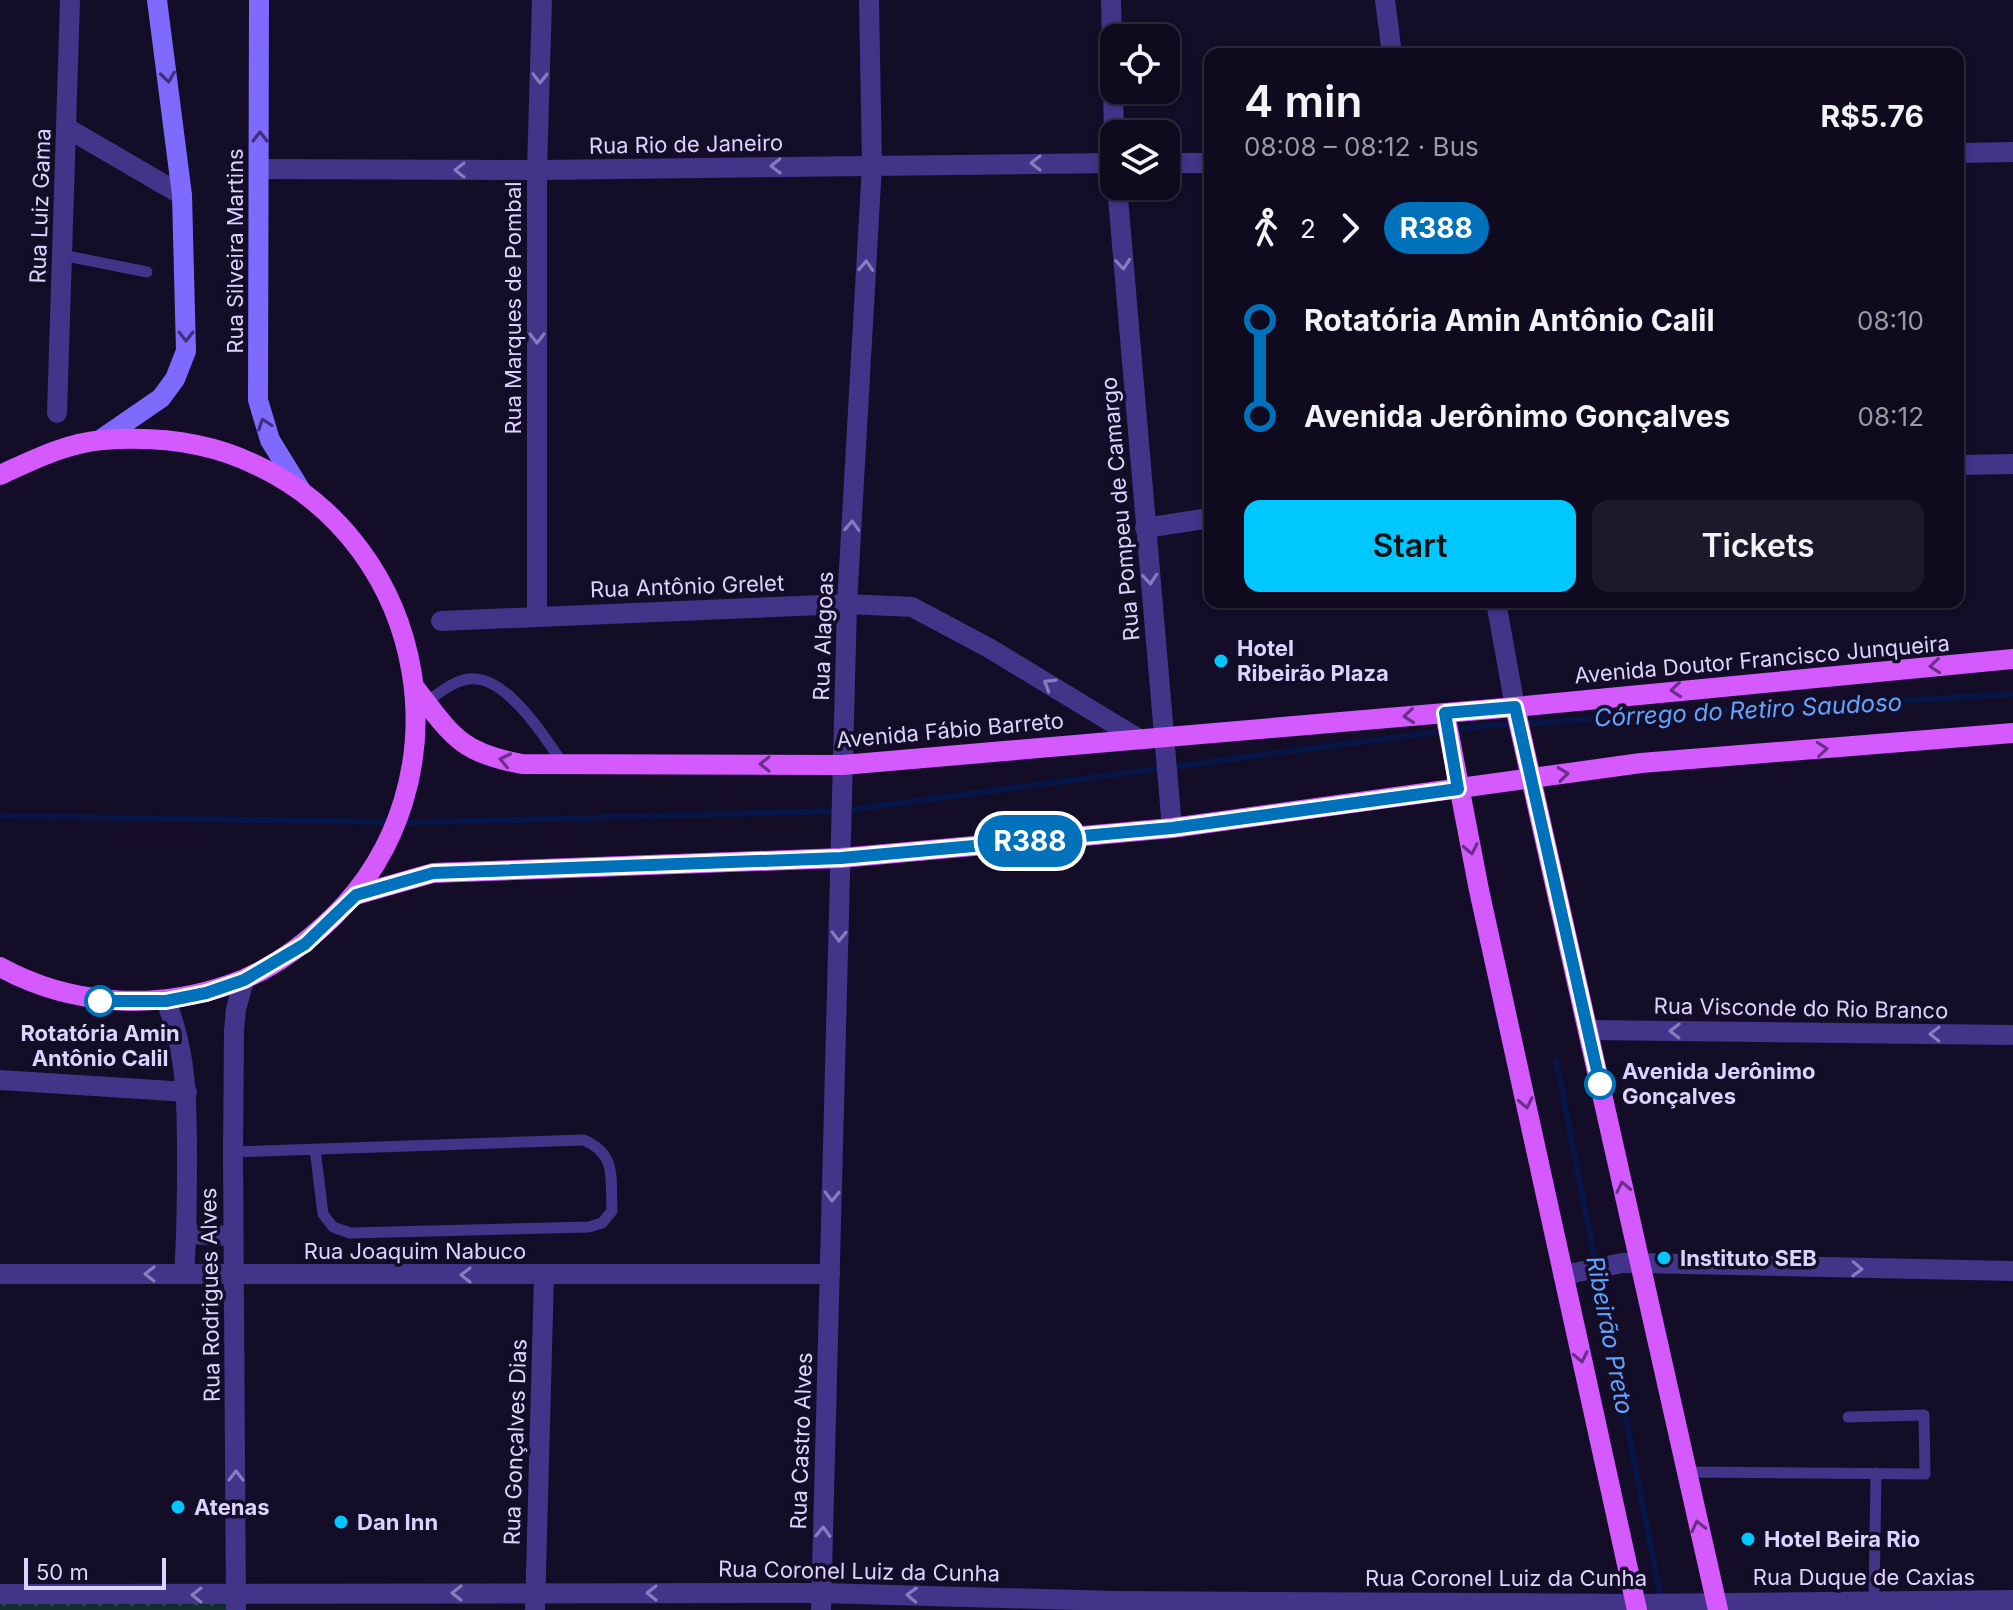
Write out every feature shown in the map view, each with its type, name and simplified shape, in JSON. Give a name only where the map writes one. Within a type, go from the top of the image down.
[{"type":"main road","points":[[100,440],[161,398],[175,379],[186,351],[182,195],[157,0]]},
{"type":"main road","name":"Rua Silveira Martins","points":[[259,0],[258,400],[270,440],[302,492]]},
{"type":"main road","points":[[0,475],[55,450],[100,440],[153,439],[206,447],[256,465],[302,492],[346,531],[380,579],[404,632],[421,696],[409,786],[397,824],[380,860],[356,895],[305,944],[244,980],[206,993],[166,1001],[100,1001],[29,983],[0,967]]},
{"type":"main road","name":"Avenida Doutor Francisco Junqueira","points":[[1516,714],[2013,659]]},
{"type":"main road","name":"Avenida Fábio Barreto","points":[[421,696],[449,734],[478,752],[522,764],[843,769],[1139,739],[1164,745],[1516,714]]},
{"type":"main road","points":[[1516,714],[1588,1030],[1630,1263],[1686,1472],[1711,1604]]},
{"type":"main road","points":[[1446,720],[1457,781],[1571,1273],[1642,1606]]},
{"type":"main road","points":[[356,895],[433,873],[841,858],[1172,823],[1529,772],[2013,733]]},
{"type":"street","name":"Rua Luiz Gama","points":[[57,413],[70,0]]},
{"type":"street","name":"Rua Marques de Pombal","points":[[537,616],[537,170],[542,0]]},
{"type":"street","name":"Rua Alagoas","points":[[830,1274],[847,604],[872,165],[869,0]]},
{"type":"street","points":[[1111,0],[1114,120]]},
{"type":"street","points":[[1385,0],[1391,48]]},
{"type":"street","points":[[67,128],[182,195]]},
{"type":"street","points":[[1964,153],[2013,152]]},
{"type":"street","name":"Rua Rio de Janeiro","points":[[260,169],[537,170],[1100,163]]},
{"type":"street","points":[[1180,163],[1204,163]]},
{"type":"street","name":"Rua Pompeu de Camargo","points":[[1118,200],[1172,823]]},
{"type":"street","points":[[1964,465],[2013,464]]},
{"type":"street","points":[[1145,528],[1204,519]]},
{"type":"street","name":"Rua Antônio Grelet","points":[[441,621],[847,604],[912,607],[989,648],[1139,739]]},
{"type":"street","points":[[1497,608],[1516,714]]},
{"type":"street","name":"Rua Rodrigues Alves","points":[[236,1602],[232,1236],[234,1031],[244,980]]},
{"type":"street","name":"Rua Rodrigues Alves","points":[[166,1001],[181,1045],[187,1092],[184,1274]]},
{"type":"street","name":"Rua Visconde do Rio Branco","points":[[1588,1030],[2013,1035]]},
{"type":"street","points":[[0,1080],[187,1092]]},
{"type":"street","points":[[187,1234],[232,1236]]},
{"type":"street","points":[[1571,1273],[1630,1263],[2013,1271]]},
{"type":"street","name":"Rua Joaquim Nabuco","points":[[0,1274],[830,1274]]},
{"type":"street","name":"Rua Castro Alves","points":[[821,1601],[830,1274]]},
{"type":"street","name":"Rua Gonçalves Dias","points":[[535,1601],[544,1275]]},
{"type":"street","name":"Rua Coronel Luiz da Cunha","points":[[0,1594],[236,1602],[1711,1604]]},
{"type":"street","name":"Rua Duque de Caxias","points":[[1711,1604],[2013,1600]]},
{"type":"lane","points":[[62,255],[147,272]]},
{"type":"lane","points":[[421,696],[476,679],[495,686],[536,724],[563,764]]},
{"type":"lane","points":[[233,1152],[315,1149],[584,1140],[600,1147],[609,1161],[612,1211],[602,1223],[589,1227],[350,1233],[333,1227],[323,1214],[315,1149]]},
{"type":"lane","points":[[1686,1472],[1925,1474],[1924,1415],[1848,1417]]},
{"type":"lane","points":[[1874,1602],[1876,1473]]},
{"type":"green space","points":[[0,1603],[228,1603],[228,1610],[0,1610]]},
{"type":"waterway","name":"Córrego do Retiro Saudoso","points":[[847,810],[1482,726],[2013,694]]},
{"type":"waterway","points":[[400,823],[836,811]]},
{"type":"waterway","points":[[0,816],[388,822]]},
{"type":"waterway","name":"Ribeirão Preto","points":[[1556,1060],[1661,1599]]},
{"type":"bus line","name":"R388","points":[[100,1001],[166,1001],[206,993],[244,980],[305,944],[356,895],[433,873],[841,858],[1172,828],[1458,789],[1445,713],[1515,707],[1600,1084]]},
{"type":"place","name":"Hotel Ribeirão Plaza","points":[[1221,661]]},
{"type":"place","name":"Rotatória Amin Antônio Calil","points":[[100,1001]]},
{"type":"place","name":"Avenida Jerônimo Gonçalves","points":[[1600,1084]]},
{"type":"place","name":"Instituto SEB","points":[[1664,1258]]},
{"type":"place","name":"Atenas","points":[[178,1507]]},
{"type":"place","name":"Dan Inn","points":[[341,1522]]},
{"type":"place","name":"Hotel Beira Rio","points":[[1748,1539]]}]
